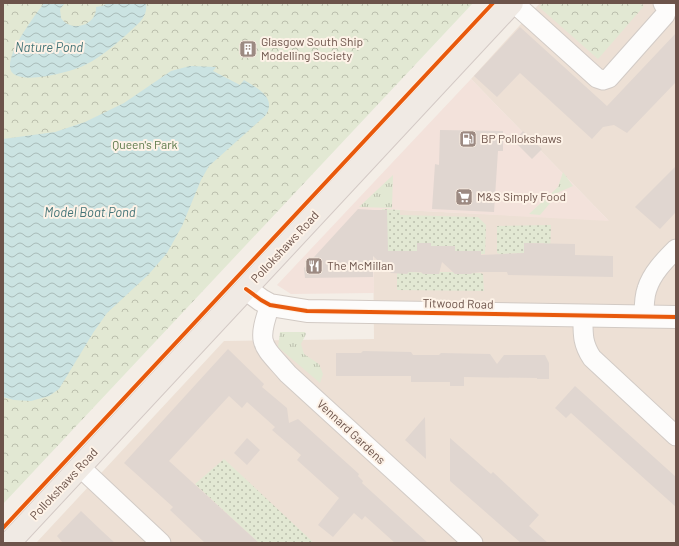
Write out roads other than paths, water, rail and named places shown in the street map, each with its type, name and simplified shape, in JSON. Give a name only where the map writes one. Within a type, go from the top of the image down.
[{"type":"main road","name":"Pollokshaws Road","points":[[9,543],[513,3]]},
{"type":"street","points":[[513,3],[596,78],[603,80],[609,78],[665,15],[667,10],[663,3]]},
{"type":"street","points":[[644,317],[646,289],[651,278],[676,249]]},
{"type":"street","name":"Titwood Road","points":[[246,289],[270,305],[307,311],[676,317]]},
{"type":"street","name":"Vennard Gardens","points":[[270,305],[262,334],[263,343],[267,350],[288,374],[472,543]]},
{"type":"street","points":[[583,316],[582,334],[586,349],[604,370],[676,436]]},
{"type":"street","points":[[80,467],[161,543]]},
{"type":"water","name":"Nature Pond","points":[[44,3],[65,3],[60,9],[61,18],[65,23],[77,26],[88,23],[95,14],[96,7],[108,3],[146,3],[146,8],[143,18],[134,28],[107,51],[85,65],[57,74],[31,78],[21,77],[13,73],[10,67],[13,51]]},
{"type":"water","name":"Model Boat Pond","points":[[190,66],[216,67],[213,71],[240,85],[244,80],[255,86],[264,94],[269,104],[265,116],[209,166],[201,180],[182,226],[167,253],[149,274],[107,313],[59,389],[49,396],[31,401],[14,400],[3,397],[3,139],[55,132],[85,122],[124,103],[171,71]]},
{"type":"place","name":"Glasgow South Ship Modelling Society","points":[[248,49]]},
{"type":"place","name":"BP Pollokshaws","points":[[468,139]]},
{"type":"place","name":"M&S Simply Food","points":[[464,197]]},
{"type":"place","name":"The McMillan","points":[[314,266]]},
{"type":"park label","name":"Queen's Park","points":[[145,145]]}]
